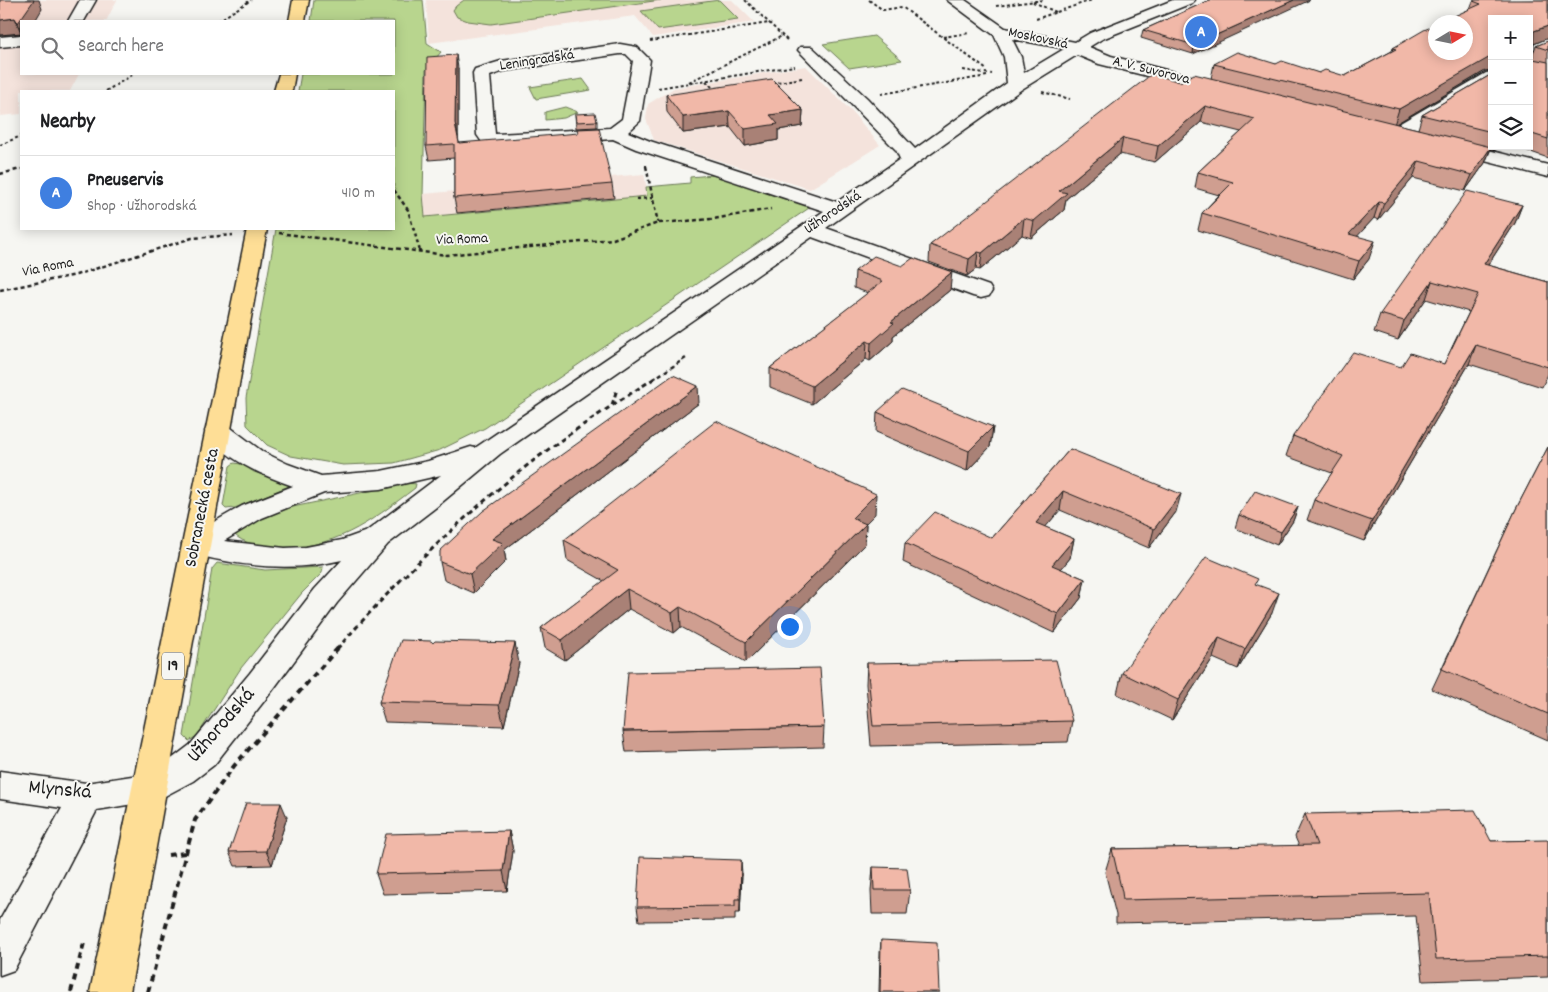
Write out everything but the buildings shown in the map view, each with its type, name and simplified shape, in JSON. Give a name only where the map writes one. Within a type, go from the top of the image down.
[{"type":"main road","points":[[297,20],[301,0]]},
{"type":"main road","points":[[284,90],[287,75]]},
{"type":"main road","name":"Sobranecká cesta","points":[[150,787],[257,231]]},
{"type":"main road","name":"19","points":[[110,992],[150,787]]},
{"type":"street","points":[[77,20],[88,0]]},
{"type":"street","name":"Moskovská","points":[[955,0],[1000,32],[1075,47]]},
{"type":"street","points":[[1141,0],[1166,9]]},
{"type":"street","name":"Užhorodská","points":[[150,787],[181,771],[202,755],[261,682],[326,596],[378,537],[425,502],[491,448],[910,161],[1016,85],[1075,47],[1096,36],[1187,0]]},
{"type":"street","name":"Moskovská","points":[[1000,32],[1014,57],[1017,73],[1016,85]]},
{"type":"street","points":[[0,42],[20,40]]},
{"type":"street","name":"A. V. Suvorova","points":[[1075,47],[1111,62],[1234,92]]},
{"type":"street","name":"Leningradská","points":[[615,133],[631,121],[642,60],[631,50],[620,48],[501,66],[481,73],[486,135],[491,141],[615,133],[643,145],[839,209]]},
{"type":"street","points":[[804,57],[857,99],[905,148],[910,161]]},
{"type":"street","points":[[1397,133],[1488,79]]},
{"type":"street","points":[[1378,128],[1416,138]]},
{"type":"street","points":[[1435,143],[1548,171]]},
{"type":"street","points":[[809,229],[981,292]]},
{"type":"street","name":"Užhorodská","points":[[218,432],[246,456],[279,472],[320,485]]},
{"type":"street","name":"Užhorodská","points":[[196,546],[252,512],[320,485],[381,480],[426,470],[491,448]]},
{"type":"street","name":"Užhorodská","points":[[196,546],[243,556],[306,558],[346,550],[378,537]]},
{"type":"street","name":"Mlynská","points":[[0,785],[86,797],[150,787]]},
{"type":"street","points":[[0,957],[86,797]]},
{"type":"path","points":[[220,20],[251,0]]},
{"type":"path","points":[[869,0],[883,10],[902,7],[987,73]]},
{"type":"path","points":[[988,7],[1044,0]]},
{"type":"path","points":[[1033,20],[1092,0]]},
{"type":"path","points":[[1031,1],[1056,12]]},
{"type":"path","points":[[647,41],[769,23]]},
{"type":"path","points":[[942,37],[973,32]]},
{"type":"path","points":[[685,84],[782,36]]},
{"type":"path","points":[[657,82],[655,89],[706,80],[804,57]]},
{"type":"path","points":[[963,70],[987,73]]},
{"type":"path","points":[[857,99],[987,73]]},
{"type":"path","points":[[108,90],[132,75]]},
{"type":"path","points":[[777,89],[771,83],[802,78]]},
{"type":"path","points":[[706,80],[716,91]]},
{"type":"path","points":[[707,93],[724,90]]},
{"type":"path","points":[[0,145],[20,136]]},
{"type":"path","points":[[0,174],[20,169]]},
{"type":"path","points":[[648,180],[658,223]]},
{"type":"path","points":[[395,191],[401,196],[408,209],[420,251]]},
{"type":"path","points":[[636,199],[652,198]]},
{"type":"path","name":"Via Roma","points":[[0,290],[76,275],[192,238],[257,231],[286,232],[446,255],[613,239],[658,223],[713,219],[752,213],[808,198]]},
{"type":"path","points":[[149,992],[195,820],[234,766],[371,611],[431,548],[509,480],[612,406],[686,358]]},
{"type":"shaded area","points":[[0,0],[117,0],[107,20],[20,20],[20,75],[78,75],[71,90],[20,90],[20,114],[0,116]]},
{"type":"shaded area","points":[[426,0],[732,0],[754,22],[653,37],[635,16],[429,43]]},
{"type":"shaded area","points":[[806,66],[852,112],[880,145],[810,189],[654,140],[646,119],[648,104],[674,88]]},
{"type":"shaded area","points":[[644,174],[648,196],[425,217],[423,194]]},
{"type":"green space","points":[[314,0],[423,0],[427,43],[441,52],[426,70],[423,194],[425,217],[647,196],[646,187],[690,183],[690,177],[712,175],[723,176],[812,206],[485,428],[440,450],[394,463],[343,465],[291,456],[267,445],[247,425],[246,398],[276,230],[395,230],[395,90],[298,90],[301,75],[395,75],[395,20],[311,20]]},
{"type":"green space","points":[[464,0],[661,0],[491,24],[468,21],[457,17],[453,10]]},
{"type":"green space","points":[[719,0],[738,19],[658,30],[641,11]]},
{"type":"green space","points":[[874,36],[902,60],[849,68],[823,44]]},
{"type":"green space","points":[[583,79],[591,90],[536,99],[530,87]]},
{"type":"green space","points":[[565,107],[578,112],[564,118],[545,120],[545,112]]},
{"type":"green space","points":[[234,463],[288,483],[289,486],[235,508],[226,509],[223,506],[230,466]]},
{"type":"green space","points":[[408,483],[416,484],[415,488],[382,513],[349,532],[332,539],[294,547],[273,547],[247,542],[234,534],[268,514],[288,508]]},
{"type":"green space","points":[[217,563],[265,570],[323,567],[322,573],[302,593],[241,668],[197,736],[189,741],[184,736],[212,569]]},
{"type":"place","name":"Pneuservis","points":[[1201,32]]}]
